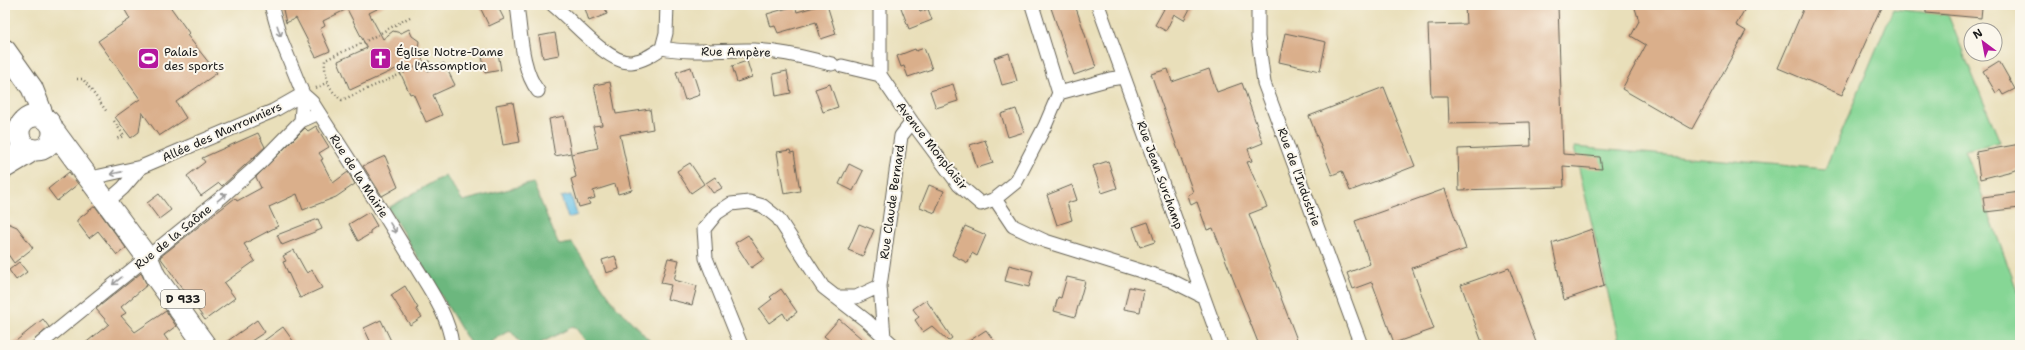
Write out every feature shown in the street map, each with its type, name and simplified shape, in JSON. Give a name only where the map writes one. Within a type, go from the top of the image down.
[{"type":"main road","name":"D 933","points":[[5,50],[32,88],[37,134],[76,160],[147,257],[155,276],[205,345]]},
{"type":"main road","points":[[5,65],[22,89],[37,134]]},
{"type":"main road","name":"D 933","points":[[147,257],[161,269],[215,345]]},
{"type":"street","name":"Rue de la Mairie","points":[[271,5],[280,37],[312,102],[382,210],[439,306],[451,335],[452,345]]},
{"type":"street","points":[[517,5],[527,67],[532,84],[538,91]]},
{"type":"street","points":[[559,7],[603,50],[618,60],[631,62],[650,56],[662,48],[666,33],[667,5]]},
{"type":"street","points":[[880,5],[880,75]]},
{"type":"street","points":[[1032,5],[1059,93],[1016,182],[995,199],[1013,226],[1045,241],[1170,280],[1202,296]]},
{"type":"street","name":"Rue Jean Surchamp","points":[[1098,5],[1221,345]]},
{"type":"street","name":"Rue de l'Industrie","points":[[1258,5],[1258,37],[1264,83],[1361,345]]},
{"type":"street","name":"Rue Ampère","points":[[662,48],[679,52],[768,51],[880,75]]},
{"type":"street","name":"Avenue Monplaisir","points":[[880,75],[912,122],[959,185],[981,204],[995,199]]},
{"type":"street","points":[[1059,93],[1110,79],[1124,77]]},
{"type":"street","points":[[301,122],[308,92]]},
{"type":"street","name":"Allée des Marronniers","points":[[91,179],[141,167],[272,112],[308,92]]},
{"type":"street","name":"Rue de la Saône","points":[[39,345],[223,196],[258,165],[301,122],[319,113]]},
{"type":"street","name":"Rue Claude Bernard","points":[[889,341],[880,286],[901,136],[912,122]]},
{"type":"street","points":[[5,171],[12,160],[37,134]]},
{"type":"street","points":[[5,171],[30,157],[37,134]]},
{"type":"street","name":"Allée des Marronniers","points":[[107,202],[123,188],[141,167]]},
{"type":"street","points":[[741,345],[706,258],[704,228],[717,213],[731,204],[749,202],[762,206],[778,218],[823,287],[889,341]]},
{"type":"street","points":[[836,297],[856,297],[880,286]]},
{"type":"path","points":[[410,17],[366,41],[325,60],[324,70],[328,82],[336,96],[342,100],[430,61]]},
{"type":"path","points":[[77,79],[83,79],[107,112]]},
{"type":"path","points":[[308,92],[328,82]]},
{"type":"path","points":[[114,120],[124,136],[115,139]]},
{"type":"green space","points":[[1893,9],[1948,15],[1963,52],[1963,62],[1967,62],[2000,142],[1965,150],[2020,298],[2020,345],[1620,345],[1574,147],[1826,169]]},
{"type":"green space","points":[[445,175],[463,201],[533,183],[559,245],[572,243],[616,306],[654,345],[589,345],[574,326],[537,345],[522,345],[510,330],[486,345],[471,345],[388,208]]},
{"type":"water","points":[[571,195],[577,215],[568,218],[561,197]]},
{"type":"building","points":[[122,5],[169,5],[189,33],[187,35],[217,73],[176,102],[186,118],[159,136],[142,112],[139,132],[131,138],[115,117],[140,99],[98,41],[130,19]]},
{"type":"building","points":[[282,5],[385,5],[369,13],[383,39],[393,31],[401,33],[409,29],[412,36],[419,41],[418,50],[428,71],[444,63],[455,85],[433,95],[442,115],[426,122],[413,93],[410,94],[398,68],[350,90],[338,61],[367,48],[347,9],[323,21],[325,26],[320,29],[330,51],[316,57],[296,18],[286,23]]},
{"type":"building","points":[[479,5],[497,5],[504,19],[489,26]]},
{"type":"building","points":[[584,5],[604,5],[607,14],[589,21]]},
{"type":"building","points":[[821,5],[827,5],[836,34],[821,39],[816,22],[778,33],[775,26],[771,27],[767,14],[795,6],[797,12]]},
{"type":"building","points":[[900,5],[918,5],[920,12],[928,9],[932,20],[909,29]]},
{"type":"building","points":[[1050,5],[1075,5],[1096,67],[1074,75]]},
{"type":"building","points":[[1157,5],[1192,5],[1184,20],[1174,14],[1166,31],[1155,25],[1164,9]]},
{"type":"building","points":[[1465,5],[1558,5],[1563,154],[1600,157],[1602,169],[1563,166],[1564,187],[1459,190],[1458,149],[1531,146],[1530,122],[1449,124],[1448,96],[1431,96],[1428,25],[1466,24]]},
{"type":"building","points":[[1634,5],[1747,5],[1736,25],[1746,31],[1692,129],[1622,89],[1646,45],[1631,36],[1639,21]]},
{"type":"building","points":[[1805,5],[1882,5],[1842,95],[1778,68]]},
{"type":"building","points":[[1926,5],[1982,7],[1981,18],[1926,13]]},
{"type":"building","points":[[555,33],[559,55],[543,58],[539,36]]},
{"type":"building","points":[[1285,33],[1326,42],[1320,71],[1279,62]]},
{"type":"building","points":[[924,48],[932,69],[908,77],[904,66],[901,67],[897,56],[915,49],[916,51]]},
{"type":"building","points":[[498,53],[501,70],[485,73],[482,56]]},
{"type":"building","points":[[1009,53],[1017,81],[1002,85],[994,58]]},
{"type":"building","points":[[747,61],[752,77],[737,82],[732,66]]},
{"type":"building","points":[[2000,62],[2015,89],[2003,95],[2000,90],[1996,93],[1983,71]]},
{"type":"building","points":[[691,67],[700,95],[685,100],[676,72]]},
{"type":"building","points":[[1168,69],[1172,82],[1209,69],[1217,92],[1242,83],[1263,143],[1248,149],[1252,161],[1247,162],[1267,207],[1249,214],[1299,345],[1259,345],[1213,228],[1207,230],[1197,202],[1191,205],[1188,195],[1193,192],[1151,74]]},
{"type":"building","points":[[787,71],[791,93],[776,96],[773,74]]},
{"type":"building","points":[[610,82],[616,114],[650,109],[653,129],[620,135],[632,190],[618,194],[615,184],[593,191],[595,198],[588,200],[590,204],[579,207],[571,179],[576,177],[571,154],[598,148],[593,126],[602,125],[594,85]]},
{"type":"building","points":[[830,84],[838,107],[823,112],[815,89]]},
{"type":"building","points":[[953,84],[958,101],[936,108],[930,91]]},
{"type":"building","points":[[1384,87],[1415,166],[1350,191],[1342,171],[1332,175],[1309,116]]},
{"type":"building","points":[[513,102],[520,142],[503,145],[496,105]]},
{"type":"building","points":[[1016,109],[1024,132],[1008,137],[1001,114]]},
{"type":"building","points":[[564,116],[571,153],[555,156],[549,119]]},
{"type":"building","points":[[316,126],[329,147],[319,153],[333,183],[348,172],[355,184],[336,197],[303,210],[297,194],[269,207],[278,226],[244,244],[255,261],[224,283],[235,298],[205,320],[160,257],[235,198],[237,201],[261,188],[256,177],[305,128],[308,131]]},
{"type":"building","points":[[258,133],[265,147],[222,186],[219,183],[201,196],[187,176],[205,162],[202,158]]},
{"type":"building","points":[[985,140],[993,163],[977,168],[970,145]]},
{"type":"building","points":[[2020,144],[2020,169],[1980,179],[1976,152]]},
{"type":"building","points":[[790,150],[791,153],[794,152],[800,191],[784,194],[777,152]]},
{"type":"building","points":[[385,156],[398,187],[382,196],[363,166]]},
{"type":"building","points":[[1108,161],[1117,188],[1102,193],[1093,166]]},
{"type":"building","points":[[690,163],[704,184],[691,193],[677,171]]},
{"type":"building","points":[[849,164],[863,171],[853,191],[839,184]]},
{"type":"building","points":[[69,172],[78,184],[57,201],[48,189]]},
{"type":"building","points":[[715,177],[722,188],[713,193],[706,183]]},
{"type":"building","points":[[929,185],[944,191],[935,213],[920,207]]},
{"type":"building","points":[[1072,185],[1077,200],[1067,203],[1072,220],[1057,225],[1047,195]]},
{"type":"building","points":[[1445,189],[1466,249],[1412,268],[1434,329],[1394,343],[1372,282],[1353,289],[1347,273],[1370,264],[1355,221]]},
{"type":"building","points":[[2020,192],[2020,208],[1985,212],[1983,197]]},
{"type":"building","points":[[159,194],[171,210],[159,219],[147,203]]},
{"type":"building","points":[[95,206],[126,248],[117,255],[98,231],[89,238],[77,222],[77,220]]},
{"type":"building","points":[[369,212],[377,226],[370,231],[370,234],[358,241],[349,224]]},
{"type":"building","points":[[318,219],[322,229],[282,245],[277,235]]},
{"type":"building","points":[[5,222],[17,227],[33,248],[14,263],[5,250]]},
{"type":"building","points":[[1148,222],[1155,242],[1140,247],[1133,227]]},
{"type":"building","points":[[859,224],[874,230],[863,256],[848,250]]},
{"type":"building","points":[[965,226],[986,235],[977,256],[972,253],[968,263],[952,255]]},
{"type":"building","points":[[1592,229],[1604,286],[1564,300],[1552,243]]},
{"type":"building","points":[[748,235],[764,259],[751,268],[735,243]]},
{"type":"building","points":[[294,250],[307,273],[312,270],[322,288],[300,298],[283,262],[286,261],[283,256]]},
{"type":"building","points":[[615,256],[619,269],[606,273],[602,260]]},
{"type":"building","points":[[668,258],[679,260],[674,280],[697,286],[692,305],[667,299],[671,285],[661,283]]},
{"type":"building","points":[[19,262],[27,272],[16,280],[9,270]]},
{"type":"building","points":[[1009,265],[1033,271],[1029,287],[1005,281]]},
{"type":"building","points":[[1509,268],[1537,345],[1483,345],[1461,285]]},
{"type":"building","points":[[141,273],[147,285],[121,307],[126,313],[121,316],[135,332],[166,311],[176,326],[164,335],[171,345],[83,345],[109,324],[96,309]]},
{"type":"building","points":[[1067,277],[1085,281],[1075,317],[1054,311],[1058,297],[1061,298]]},
{"type":"building","points":[[405,286],[418,308],[416,309],[422,317],[410,325],[391,295]]},
{"type":"building","points":[[1129,287],[1144,290],[1140,312],[1124,309]]},
{"type":"building","points":[[781,289],[797,312],[787,320],[783,313],[769,323],[759,309],[772,299],[770,297]]},
{"type":"building","points":[[926,300],[952,338],[948,341],[932,326],[923,332],[915,320],[919,317],[913,309]]},
{"type":"building","points":[[43,319],[49,327],[32,342],[28,345],[11,345]]},
{"type":"building","points":[[839,319],[869,345],[835,345],[824,336]]},
{"type":"building","points":[[257,320],[265,332],[245,345],[222,345]]},
{"type":"building","points":[[381,320],[393,345],[372,345],[364,328]]},
{"type":"building","points":[[283,327],[296,345],[258,345]]},
{"type":"building","points":[[986,330],[997,345],[963,345]]},
{"type":"place","name":"Palais des sports","points":[[149,59]]},
{"type":"place","name":"Église Notre-Dame de l'Assomption","points":[[380,59]]}]
